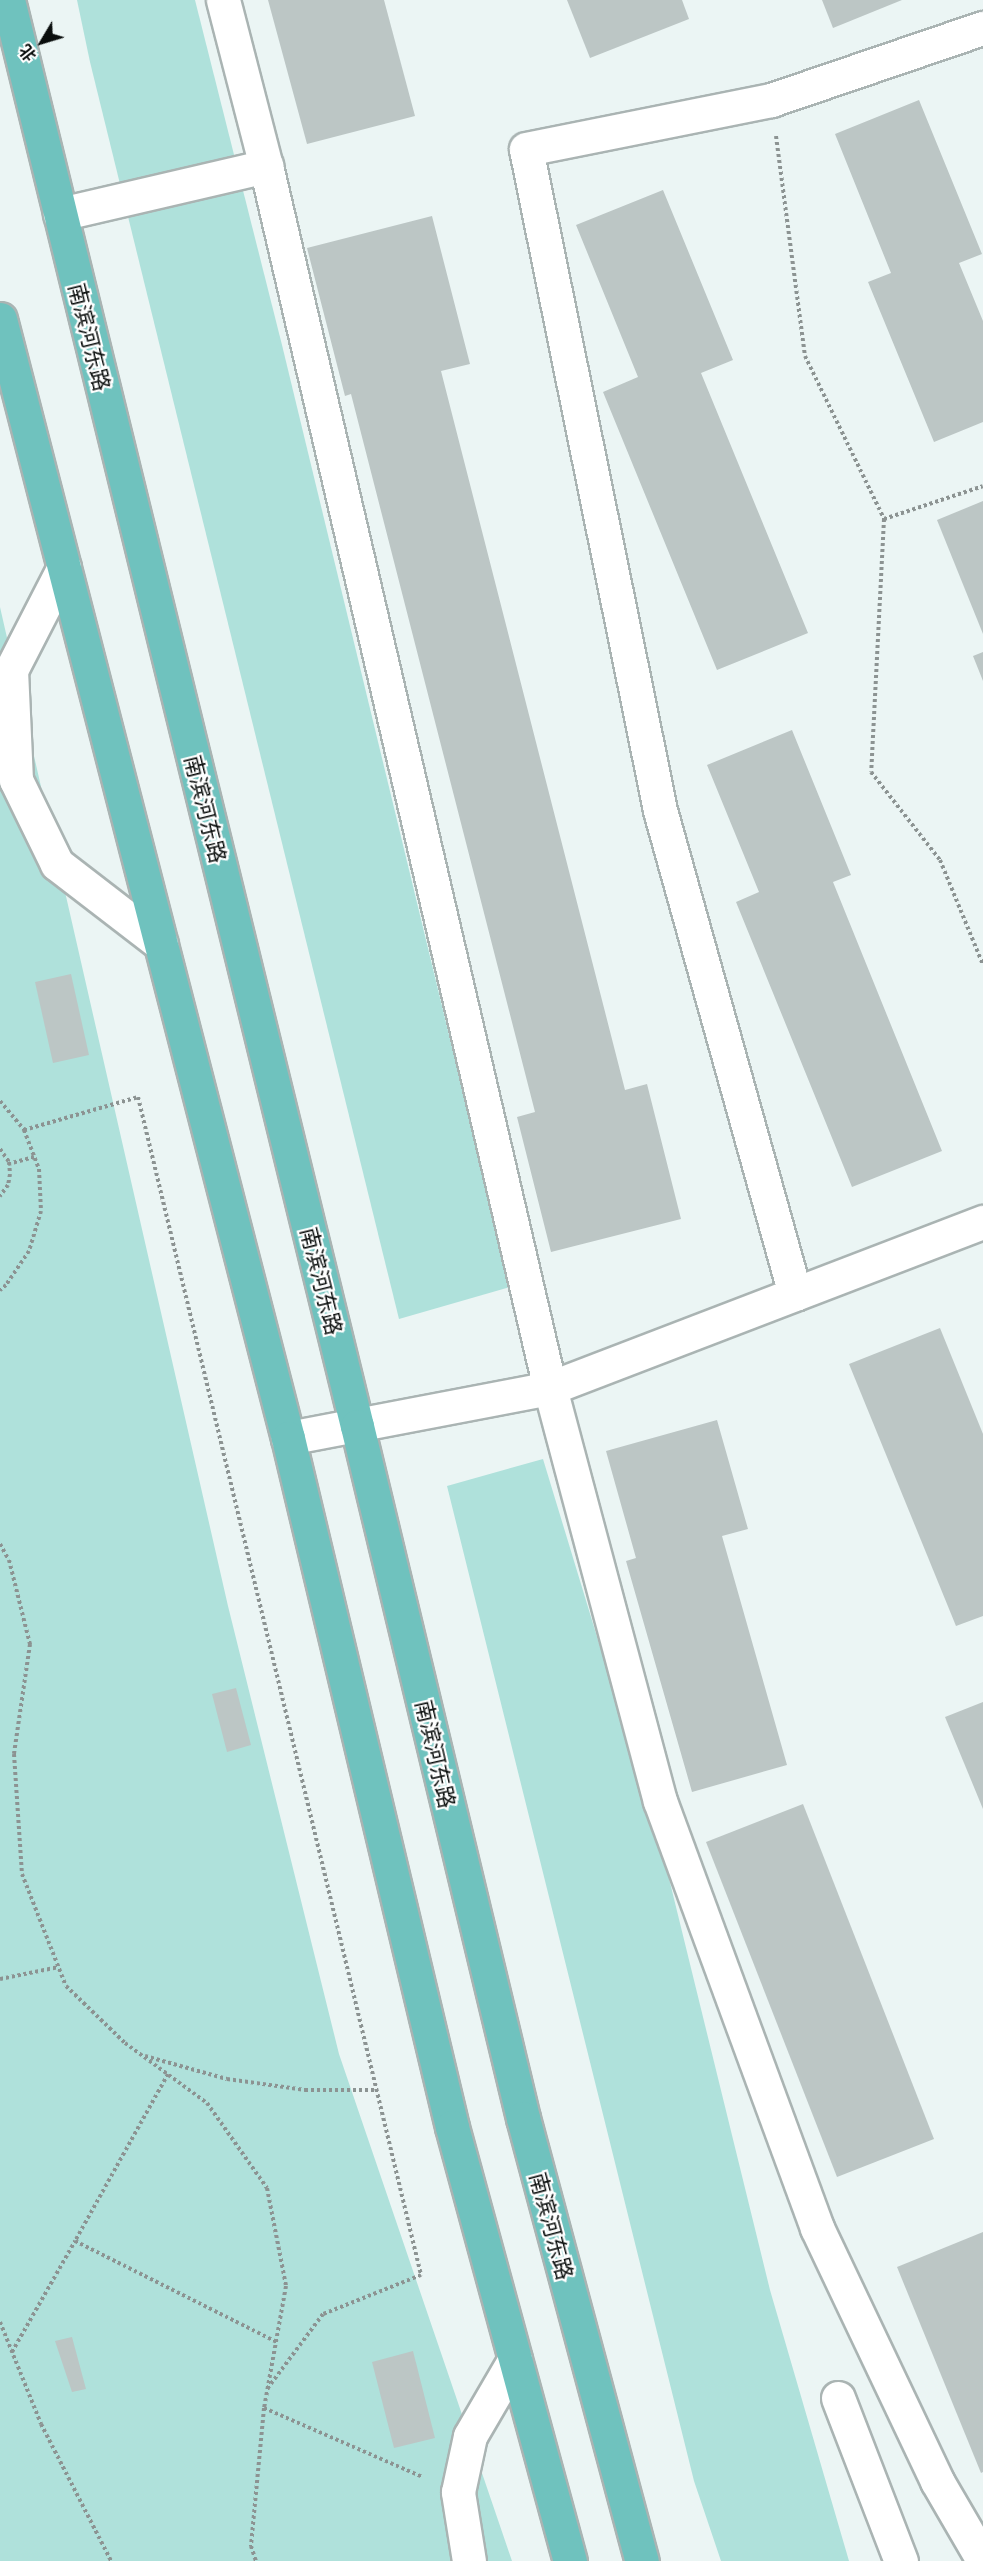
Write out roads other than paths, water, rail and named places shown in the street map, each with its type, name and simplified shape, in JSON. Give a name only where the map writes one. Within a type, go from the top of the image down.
[{"type":"main road","name":"南滨河东路","points":[[8,0],[357,1426],[523,2118],[642,2561]]},
{"type":"main road","points":[[0,319],[288,1438],[452,2127],[570,2561]]},
{"type":"street","points":[[224,0],[266,166],[550,1388],[660,1801],[813,2217],[937,2481],[983,2560]]},
{"type":"street","points":[[795,1294],[660,810],[526,149],[771,100],[983,28]]},
{"type":"street","points":[[60,214],[266,166]]},
{"type":"street","points":[[64,567],[11,670],[7,741],[16,780],[57,864],[161,944]]},
{"type":"street","points":[[288,1438],[550,1388],[983,1222]]},
{"type":"street","points":[[469,2561],[458,2492],[470,2436],[515,2359]]},
{"type":"street","points":[[838,2398],[901,2561]]}]
